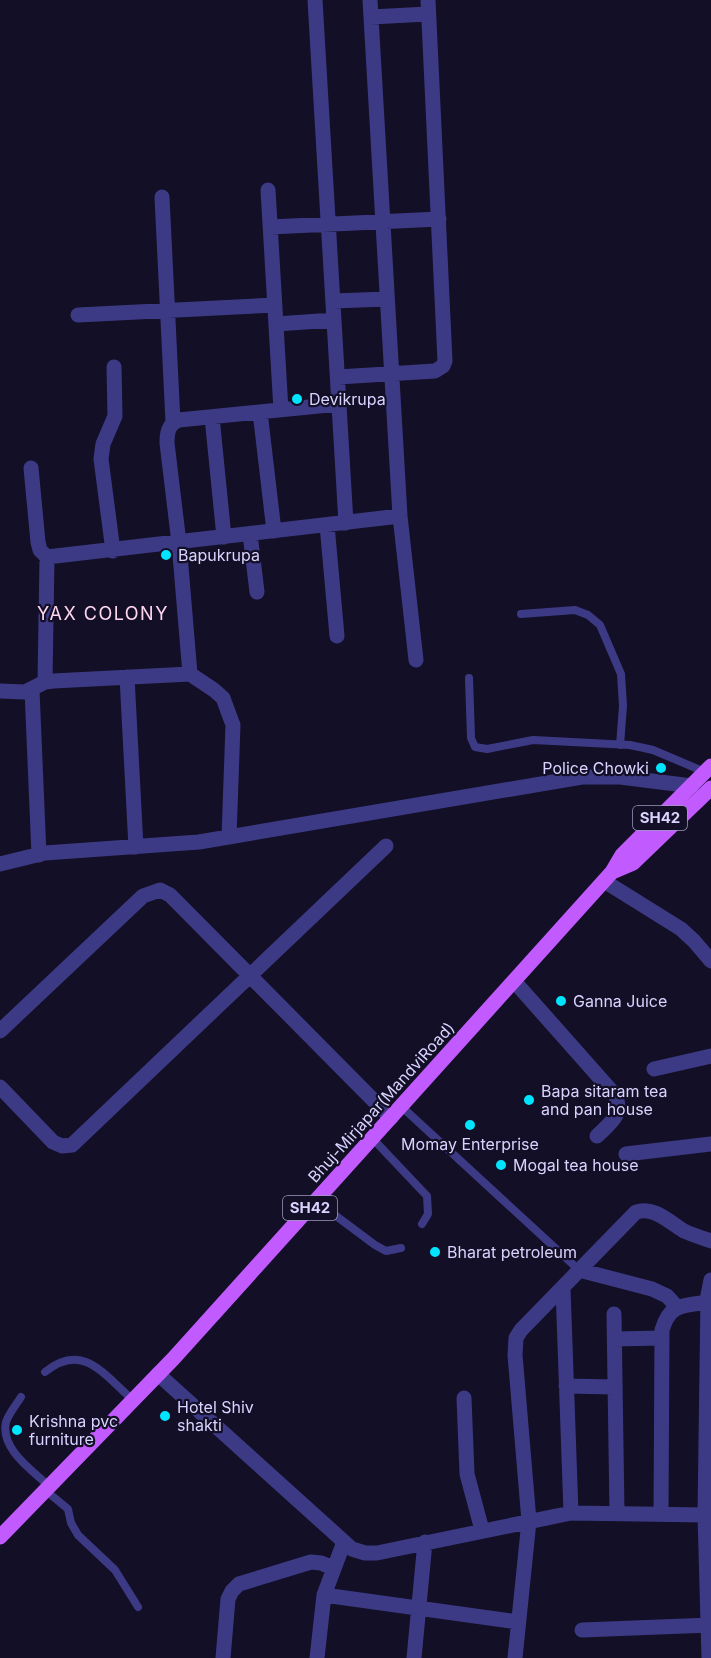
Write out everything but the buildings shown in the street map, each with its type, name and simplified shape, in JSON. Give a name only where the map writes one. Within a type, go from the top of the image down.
[{"type":"main road","name":"Bhuj-Mirjapar(MandviRoad)","points":[[0,1537],[158,1374],[373,1139],[608,877],[622,855],[709,770]]},
{"type":"main road","name":"Bhuj-Mirjapar(MandviRoad)","points":[[608,877],[633,863],[711,788]]},
{"type":"street","points":[[315,0],[346,523]]},
{"type":"street","points":[[370,0],[400,516],[416,660]]},
{"type":"street","points":[[338,377],[435,371],[443,366],[445,361],[428,7],[371,17]]},
{"type":"street","points":[[268,190],[281,410]]},
{"type":"street","points":[[162,197],[173,422],[167,434],[167,443],[179,543],[190,674]]},
{"type":"street","points":[[270,227],[439,219]]},
{"type":"street","points":[[333,301],[387,299]]},
{"type":"street","points":[[78,315],[275,305]]},
{"type":"street","points":[[276,324],[334,320]]},
{"type":"street","points":[[112,551],[101,459],[103,444],[115,416],[114,367]]},
{"type":"street","points":[[173,422],[339,404]]},
{"type":"street","points":[[260,412],[274,531]]},
{"type":"street","points":[[212,417],[224,537]]},
{"type":"street","points":[[31,468],[38,542],[40,550],[47,557],[39,686],[39,855]]},
{"type":"street","points":[[47,557],[400,516]]},
{"type":"street","points":[[327,525],[338,636]]},
{"type":"street","points":[[250,534],[257,592]]},
{"type":"street","points":[[0,691],[16,692],[39,686],[128,677],[190,674],[223,698],[233,724],[229,837]]},
{"type":"street","points":[[128,677],[136,847]]},
{"type":"street","points":[[0,864],[39,855],[229,837],[582,777],[620,777],[692,786]]},
{"type":"street","points":[[0,1087],[53,1142],[62,1146],[72,1145],[386,846]]},
{"type":"street","points":[[608,877],[681,928],[711,961]]},
{"type":"street","points":[[1,1026],[143,896],[160,890],[170,895],[249,975],[396,1113]]},
{"type":"street","points":[[514,981],[615,1095],[618,1103],[616,1116],[597,1136]]},
{"type":"street","points":[[654,1069],[711,1056]]},
{"type":"street","points":[[626,1154],[711,1144]]},
{"type":"street","points":[[515,1658],[529,1521],[515,1345],[521,1330],[636,1212],[642,1210],[654,1212],[684,1231],[711,1241]]},
{"type":"street","points":[[579,1270],[652,1289],[667,1296],[677,1307]]},
{"type":"street","points":[[709,1658],[710,1625],[705,1515],[708,1302],[711,1280]]},
{"type":"street","points":[[563,1288],[571,1513]]},
{"type":"street","points":[[661,1514],[662,1330],[669,1312],[677,1307],[708,1302]]},
{"type":"street","points":[[614,1314],[617,1513]]},
{"type":"street","points":[[615,1340],[662,1338]]},
{"type":"street","points":[[158,1374],[352,1549],[365,1554],[571,1513],[705,1515]]},
{"type":"street","points":[[566,1386],[615,1387]]},
{"type":"street","points":[[464,1398],[467,1473],[482,1530]]},
{"type":"street","points":[[317,1658],[324,1595],[344,1542]]},
{"type":"street","points":[[414,1658],[425,1542]]},
{"type":"street","points":[[223,1658],[228,1599],[239,1584],[311,1562],[333,1568]]},
{"type":"street","points":[[324,1595],[518,1622]]},
{"type":"street","points":[[582,1630],[710,1625]]},
{"type":"lane","points":[[521,614],[575,610],[588,615],[600,625],[621,674],[623,698],[620,745]]},
{"type":"lane","points":[[469,678],[471,738],[475,747],[487,750],[533,740],[620,745],[654,750],[709,770]]},
{"type":"lane","points":[[396,1113],[579,1270]]},
{"type":"lane","points":[[373,1139],[427,1197],[428,1214],[422,1224]]},
{"type":"lane","points":[[316,1201],[375,1245],[386,1251],[401,1248]]},
{"type":"lane","points":[[45,1372],[57,1363],[68,1359],[89,1362],[133,1400]]},
{"type":"lane","points":[[21,1397],[7,1419],[6,1441],[13,1452],[68,1509],[74,1529],[116,1570],[138,1607]]},
{"type":"place","name":"Devikrupa","points":[[297,399]]},
{"type":"place","name":"Bapukrupa","points":[[166,555]]},
{"type":"place","name":"Police Chowki","points":[[661,768]]},
{"type":"place","name":"Ganna Juice","points":[[561,1001]]},
{"type":"place","name":"Bapa sitaram tea and pan house","points":[[529,1100]]},
{"type":"place","name":"Momay Enterprise","points":[[470,1125]]},
{"type":"place","name":"Mogal tea house","points":[[501,1165]]},
{"type":"place","name":"Bharat petroleum","points":[[435,1252]]},
{"type":"place","name":"Hotel Shiv shakti","points":[[165,1416]]},
{"type":"place","name":"Krishna pvc furniture","points":[[17,1430]]},
{"type":"district","name":"YAX COLONY","points":[[103,614]]}]
